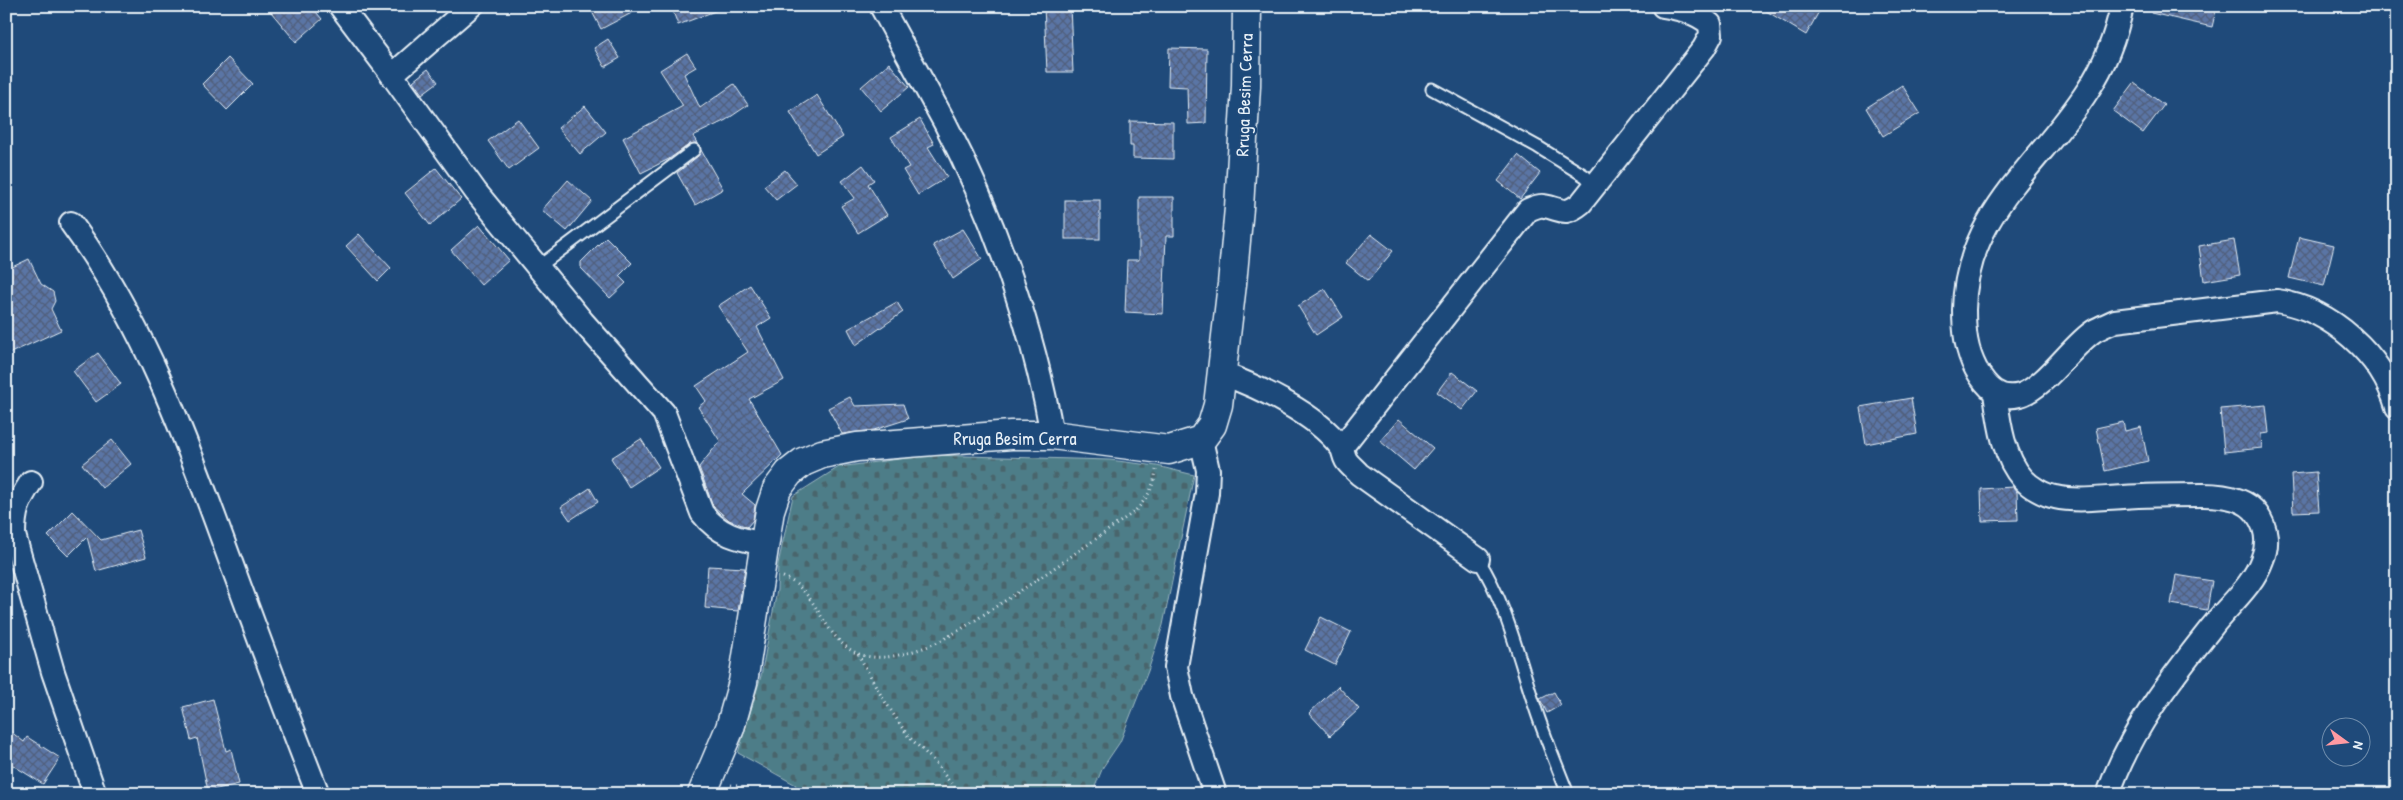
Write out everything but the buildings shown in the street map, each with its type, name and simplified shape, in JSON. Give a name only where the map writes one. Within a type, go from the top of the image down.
[{"type":"street","points":[[340,6],[476,192],[537,268],[664,414],[702,513],[712,527],[744,540],[764,544]]},
{"type":"street","points":[[881,6],[946,124],[978,195],[1015,291],[1044,387],[1052,435]]},
{"type":"street","name":"Rruga Besim Cerra","points":[[702,794],[730,728],[744,682],[770,510],[777,489],[796,468],[822,454],[857,447],[907,442],[1052,435],[1169,450],[1201,440],[1212,425],[1218,405],[1223,374],[1239,208],[1246,86],[1246,6]]},
{"type":"street","points":[[1342,447],[1528,210],[1542,205],[1562,212],[1573,210],[1595,186],[1704,48],[1711,35],[1710,24],[1702,17],[1681,9],[1663,6]]},
{"type":"street","points":[[2109,792],[2119,762],[2134,733],[2157,698],[2220,616],[2254,578],[2263,559],[2268,537],[2262,520],[2251,506],[2234,499],[2211,495],[2153,495],[2080,499],[2055,497],[2037,490],[2023,479],[2009,457],[1999,423],[1995,394],[1982,378],[1969,356],[1964,329],[1964,297],[1970,266],[1980,235],[2014,183],[2062,127],[2089,89],[2107,52],[2122,6]]},
{"type":"street","points":[[71,223],[98,261],[126,308],[184,433],[272,677],[318,794]]},
{"type":"street","points":[[1995,394],[2009,397],[2022,394],[2036,384],[2094,331],[2115,321],[2278,301],[2296,304],[2315,312],[2360,346],[2381,371],[2397,407]]},
{"type":"street","points":[[1223,374],[1248,383],[1290,405],[1325,431],[1342,447],[1345,459],[1359,474],[1478,559]]},
{"type":"street","points":[[1201,440],[1208,470],[1207,493],[1176,667],[1182,696],[1215,794]]},
{"type":"street","points":[[31,482],[14,513],[14,534],[53,672],[95,794]]},
{"type":"lane","points":[[392,75],[463,6]]},
{"type":"lane","points":[[392,75],[479,6]]},
{"type":"lane","points":[[1432,89],[1538,147],[1585,176],[1595,186]]},
{"type":"lane","points":[[537,268],[694,150]]},
{"type":"lane","points":[[1478,559],[1489,577],[1514,638],[1539,719],[1568,794]]},
{"type":"path","points":[[858,654],[876,658],[896,656],[928,646],[972,623],[1018,593],[1134,512],[1145,501],[1155,483],[1159,448]]},
{"type":"path","points":[[761,572],[785,577],[802,586],[827,626],[842,642],[858,654],[882,697],[908,736],[933,760],[959,794]]},
{"type":"path","points":[[727,784],[744,787]]},
{"type":"green space","points":[[929,455],[1110,460],[1157,466],[1194,475],[1163,625],[1148,671],[1120,742],[1103,767],[1092,794],[792,794],[796,785],[738,753],[761,676],[777,590],[778,564],[793,496],[839,467]]}]
